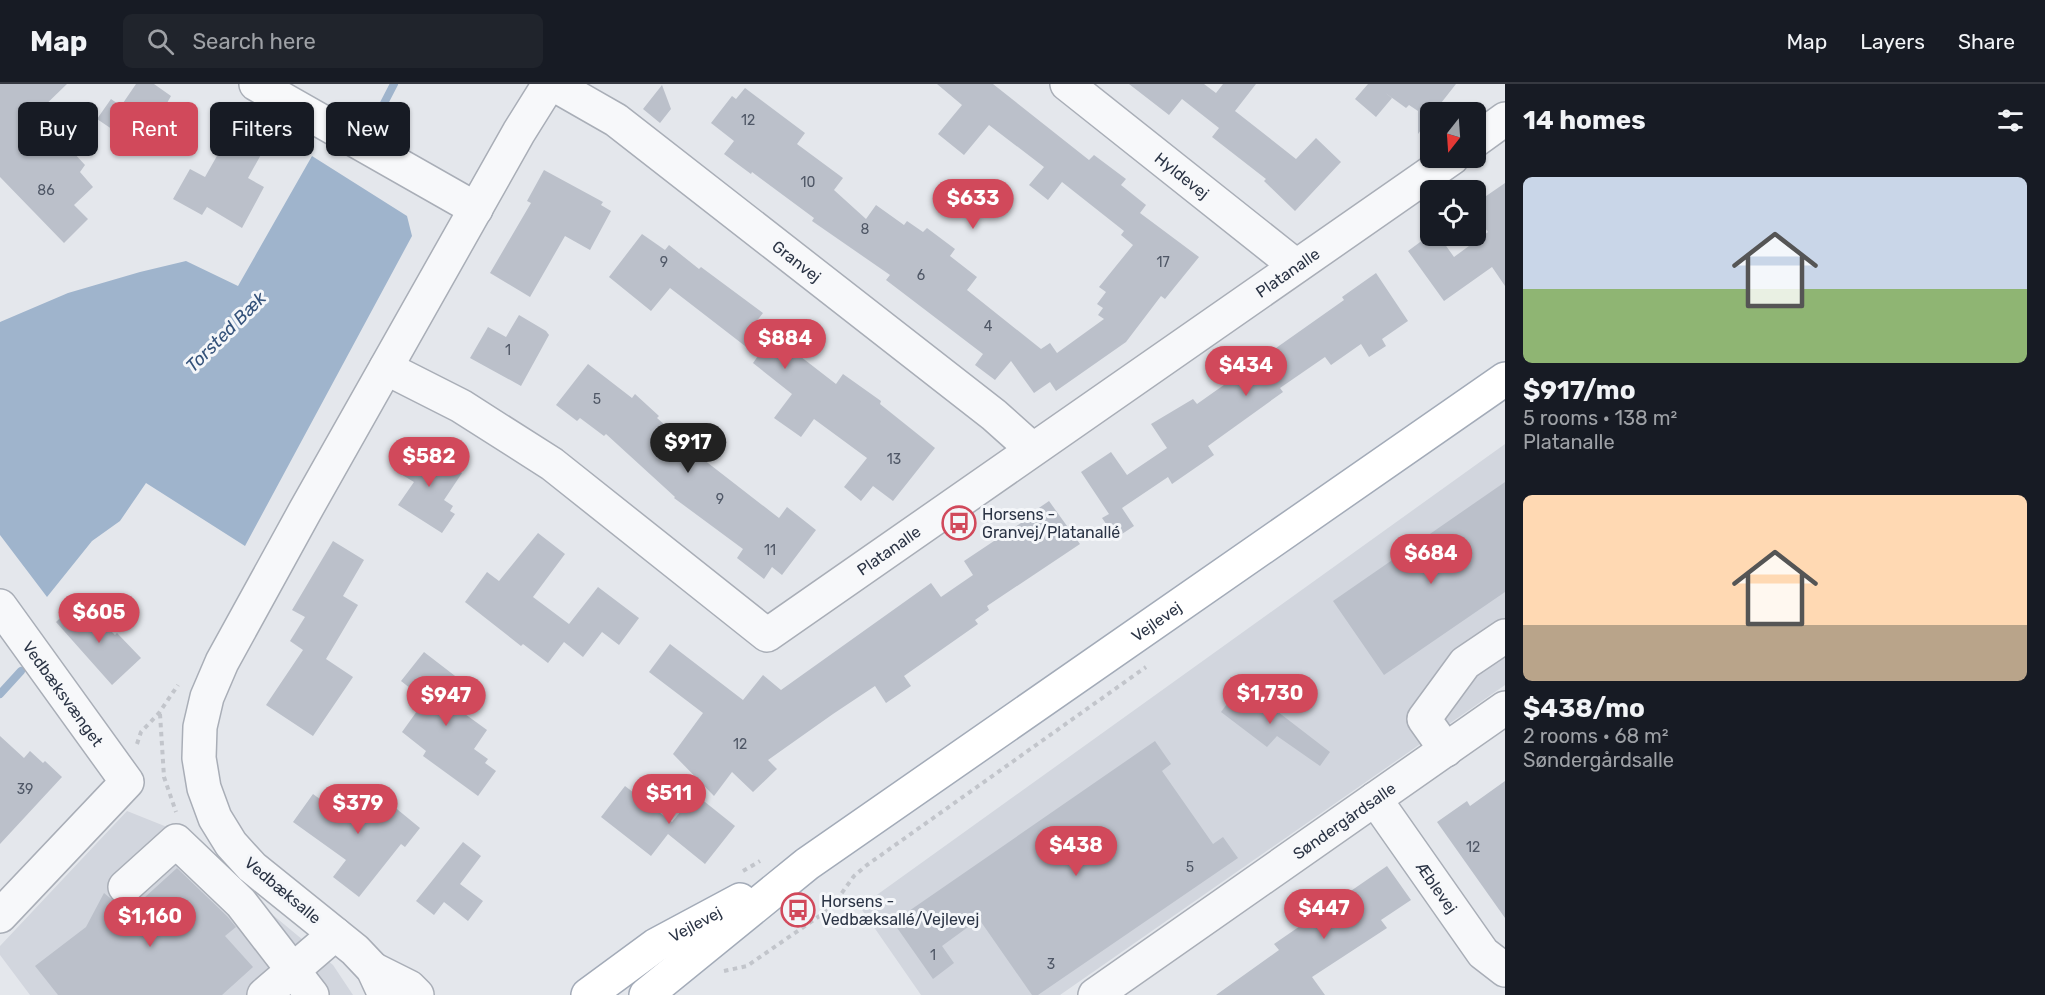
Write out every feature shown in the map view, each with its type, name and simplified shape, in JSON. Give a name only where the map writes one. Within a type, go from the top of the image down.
[{"type":"main road","name":"Vejlevej","points":[[652,993],[807,864],[1505,379]]},
{"type":"main road","name":"Vejlevej","points":[[588,995],[656,945],[807,864]]},
{"type":"street","points":[[256,84],[476,210]]},
{"type":"street","name":"Vedbæksalle","points":[[417,995],[409,987],[379,982],[355,950],[252,867],[231,844],[215,818],[204,788],[199,758],[200,727],[207,697],[222,662],[386,368],[551,84]]},
{"type":"street","name":"Granvej","points":[[551,84],[616,120],[985,408],[1032,449]]},
{"type":"street","name":"Hyldevej","points":[[1067,84],[1296,266]]},
{"type":"street","points":[[1486,133],[1505,119]]},
{"type":"street","name":"Platanalle","points":[[386,368],[460,406],[552,464],[767,635],[1438,168]]},
{"type":"street","name":"Vedbæksvænget","points":[[0,606],[127,782],[0,916]]},
{"type":"street","points":[[1446,750],[1424,719],[1466,663],[1505,636]]},
{"type":"street","name":"Søndergårdsalle","points":[[1095,995],[1505,708]]},
{"type":"street","name":"Æblevej","points":[[1375,800],[1483,952],[1505,970]]},
{"type":"street","points":[[125,887],[176,841],[241,903],[302,982]]},
{"type":"street","points":[[241,903],[264,876]]},
{"type":"street","points":[[264,995],[302,982],[335,934]]},
{"type":"path","points":[[715,977],[724,971],[747,966],[831,908],[854,876],[867,865],[1154,662]]},
{"type":"shaded area","points":[[1505,444],[1505,685],[1060,995],[921,995],[860,907]]},
{"type":"shaded area","points":[[127,811],[177,831],[208,861],[333,965],[353,995],[30,995],[0,955],[0,946]]},
{"type":"water","points":[[312,156],[407,216],[412,236],[245,546],[146,483],[120,521],[92,541],[47,597],[0,535],[0,322],[68,293],[186,261],[238,286]]},
{"type":"building","points":[[0,84],[67,84],[48,102],[18,102],[18,156],[77,156],[85,165],[80,172],[93,187],[74,205],[88,219],[64,243],[0,177]]},
{"type":"building","points":[[136,84],[154,84],[171,96],[168,102],[124,102]]},
{"type":"building","points":[[937,84],[993,84],[1089,160],[1094,155],[1126,179],[1121,185],[1146,205],[1140,213],[1199,257],[1165,299],[1161,296],[1126,342],[1056,391],[1050,382],[1034,393],[1011,361],[995,380],[975,365],[983,354],[886,280],[890,275],[812,221],[814,218],[724,154],[734,141],[711,123],[732,96],[736,99],[745,88],[805,133],[797,144],[843,178],[834,190],[866,219],[876,205],[904,225],[907,221],[923,232],[927,228],[955,249],[950,256],[977,277],[967,290],[1041,349],[1050,343],[1057,353],[1104,319],[1098,315],[1103,308],[1097,304],[1106,292],[1099,287],[1133,245],[1121,235],[1124,231],[1062,182],[1048,200],[1029,185],[1044,167],[989,125],[964,155],[938,134],[962,105]]},
{"type":"building","points":[[1129,84],[1204,84],[1216,93],[1223,84],[1256,84],[1235,111],[1296,159],[1316,138],[1341,162],[1295,211],[1264,181],[1266,179],[1212,137],[1219,128],[1182,99],[1169,115]]},
{"type":"building","points":[[1368,84],[1456,84],[1442,102],[1420,102],[1420,131],[1418,134],[1418,111],[1409,105],[1406,108],[1384,92],[1392,98],[1376,117],[1355,99]]},
{"type":"building","points":[[662,85],[671,109],[660,123],[643,109]]},
{"type":"building","points":[[111,99],[115,102],[110,102],[110,128],[98,118]]},
{"type":"building","points":[[217,156],[260,156],[248,178],[264,187],[242,228],[207,207],[202,215],[173,199],[190,169],[205,177]]},
{"type":"building","points":[[544,170],[603,202],[601,205],[611,211],[590,250],[565,236],[530,297],[490,273],[531,203],[527,201]]},
{"type":"building","points":[[1505,183],[1505,286],[1492,267],[1444,301],[1408,251],[1420,242],[1420,246],[1446,246],[1454,257],[1469,246],[1486,246],[1488,232],[1486,229],[1486,196]]},
{"type":"building","points":[[642,234],[665,250],[669,245],[699,269],[701,267],[763,313],[756,322],[836,384],[843,374],[881,401],[880,404],[935,448],[893,501],[873,486],[861,501],[844,487],[867,458],[814,419],[801,437],[774,418],[792,394],[753,363],[758,356],[670,288],[651,311],[609,277]]},
{"type":"building","points":[[1376,273],[1408,321],[1382,339],[1386,346],[1369,357],[1361,344],[1331,365],[1325,357],[1280,388],[1283,392],[1208,446],[1214,455],[1172,484],[1168,477],[1122,508],[1134,526],[1116,538],[1102,518],[1109,514],[1081,472],[1111,452],[1127,475],[1167,448],[1151,424],[1193,399],[1197,404],[1344,300],[1342,297]]},
{"type":"building","points":[[519,315],[549,335],[521,386],[470,358],[488,327],[506,337]]},
{"type":"building","points":[[588,364],[632,398],[635,394],[659,416],[657,418],[708,463],[779,518],[787,507],[816,530],[782,575],[772,567],[764,579],[737,558],[743,549],[674,498],[606,434],[604,436],[580,418],[577,421],[556,405]]},
{"type":"building","points":[[418,444],[462,473],[444,500],[453,506],[450,511],[455,514],[442,533],[398,505],[414,482],[399,473]]},
{"type":"building","points":[[1505,482],[1505,592],[1384,675],[1333,601]]},
{"type":"building","points":[[1049,501],[1080,544],[987,606],[989,610],[975,620],[978,624],[904,676],[911,686],[886,703],[875,686],[833,714],[768,760],[777,769],[753,792],[732,772],[714,796],[673,754],[703,713],[649,672],[670,644],[743,700],[763,675],[781,690],[931,583],[941,597],[973,575],[964,561],[1021,523],[1020,521]]},
{"type":"building","points":[[538,533],[565,554],[533,597],[569,624],[598,587],[639,618],[619,645],[602,632],[583,657],[564,642],[548,663],[523,644],[521,646],[465,602],[487,572],[499,581]]},
{"type":"building","points":[[333,541],[364,560],[343,596],[358,605],[326,659],[353,677],[313,736],[266,705],[303,650],[290,641],[305,617],[292,610]]},
{"type":"building","points":[[77,602],[102,628],[105,625],[115,635],[117,633],[141,658],[112,685],[56,622]]},
{"type":"building","points":[[424,652],[459,679],[443,698],[487,730],[474,749],[488,759],[485,763],[496,771],[478,796],[423,756],[426,751],[402,732],[425,700],[401,681]]},
{"type":"building","points":[[1242,684],[1330,752],[1320,766],[1277,736],[1267,747],[1221,712]]},
{"type":"building","points":[[0,736],[24,758],[30,751],[62,777],[0,844]]},
{"type":"building","points":[[1155,741],[1171,764],[1162,771],[1213,844],[1223,837],[1238,858],[1038,995],[1032,995],[979,919],[942,946],[954,963],[933,979],[893,922]]},
{"type":"building","points":[[1505,781],[1505,918],[1437,822],[1467,801],[1470,806]]},
{"type":"building","points":[[360,785],[390,808],[392,805],[420,828],[405,847],[401,844],[359,897],[333,877],[346,860],[293,822],[313,794],[339,813]]},
{"type":"building","points":[[625,786],[672,822],[695,794],[735,826],[705,864],[668,834],[651,856],[601,817]]},
{"type":"building","points":[[463,842],[481,856],[460,884],[483,901],[468,921],[444,902],[434,915],[416,901]]},
{"type":"building","points":[[1387,866],[1411,900],[1381,920],[1387,928],[1312,977],[1325,995],[1216,995],[1279,950],[1274,944]]},
{"type":"building","points":[[177,868],[236,927],[225,936],[253,967],[222,995],[58,995],[35,966],[86,927],[104,893],[119,905],[133,908]]},
{"type":"waterway","name":"Torsted Bæk","points":[[385,102],[394,84]]},
{"type":"waterway","name":"Torsted Bæk","points":[[0,694],[21,671]]},
{"type":"place","name":"Horsens - Granvej/Platanallé","points":[[959,523]]},
{"type":"place","name":"Horsens - Vedbæksallé/Vejlevej","points":[[798,910]]}]
